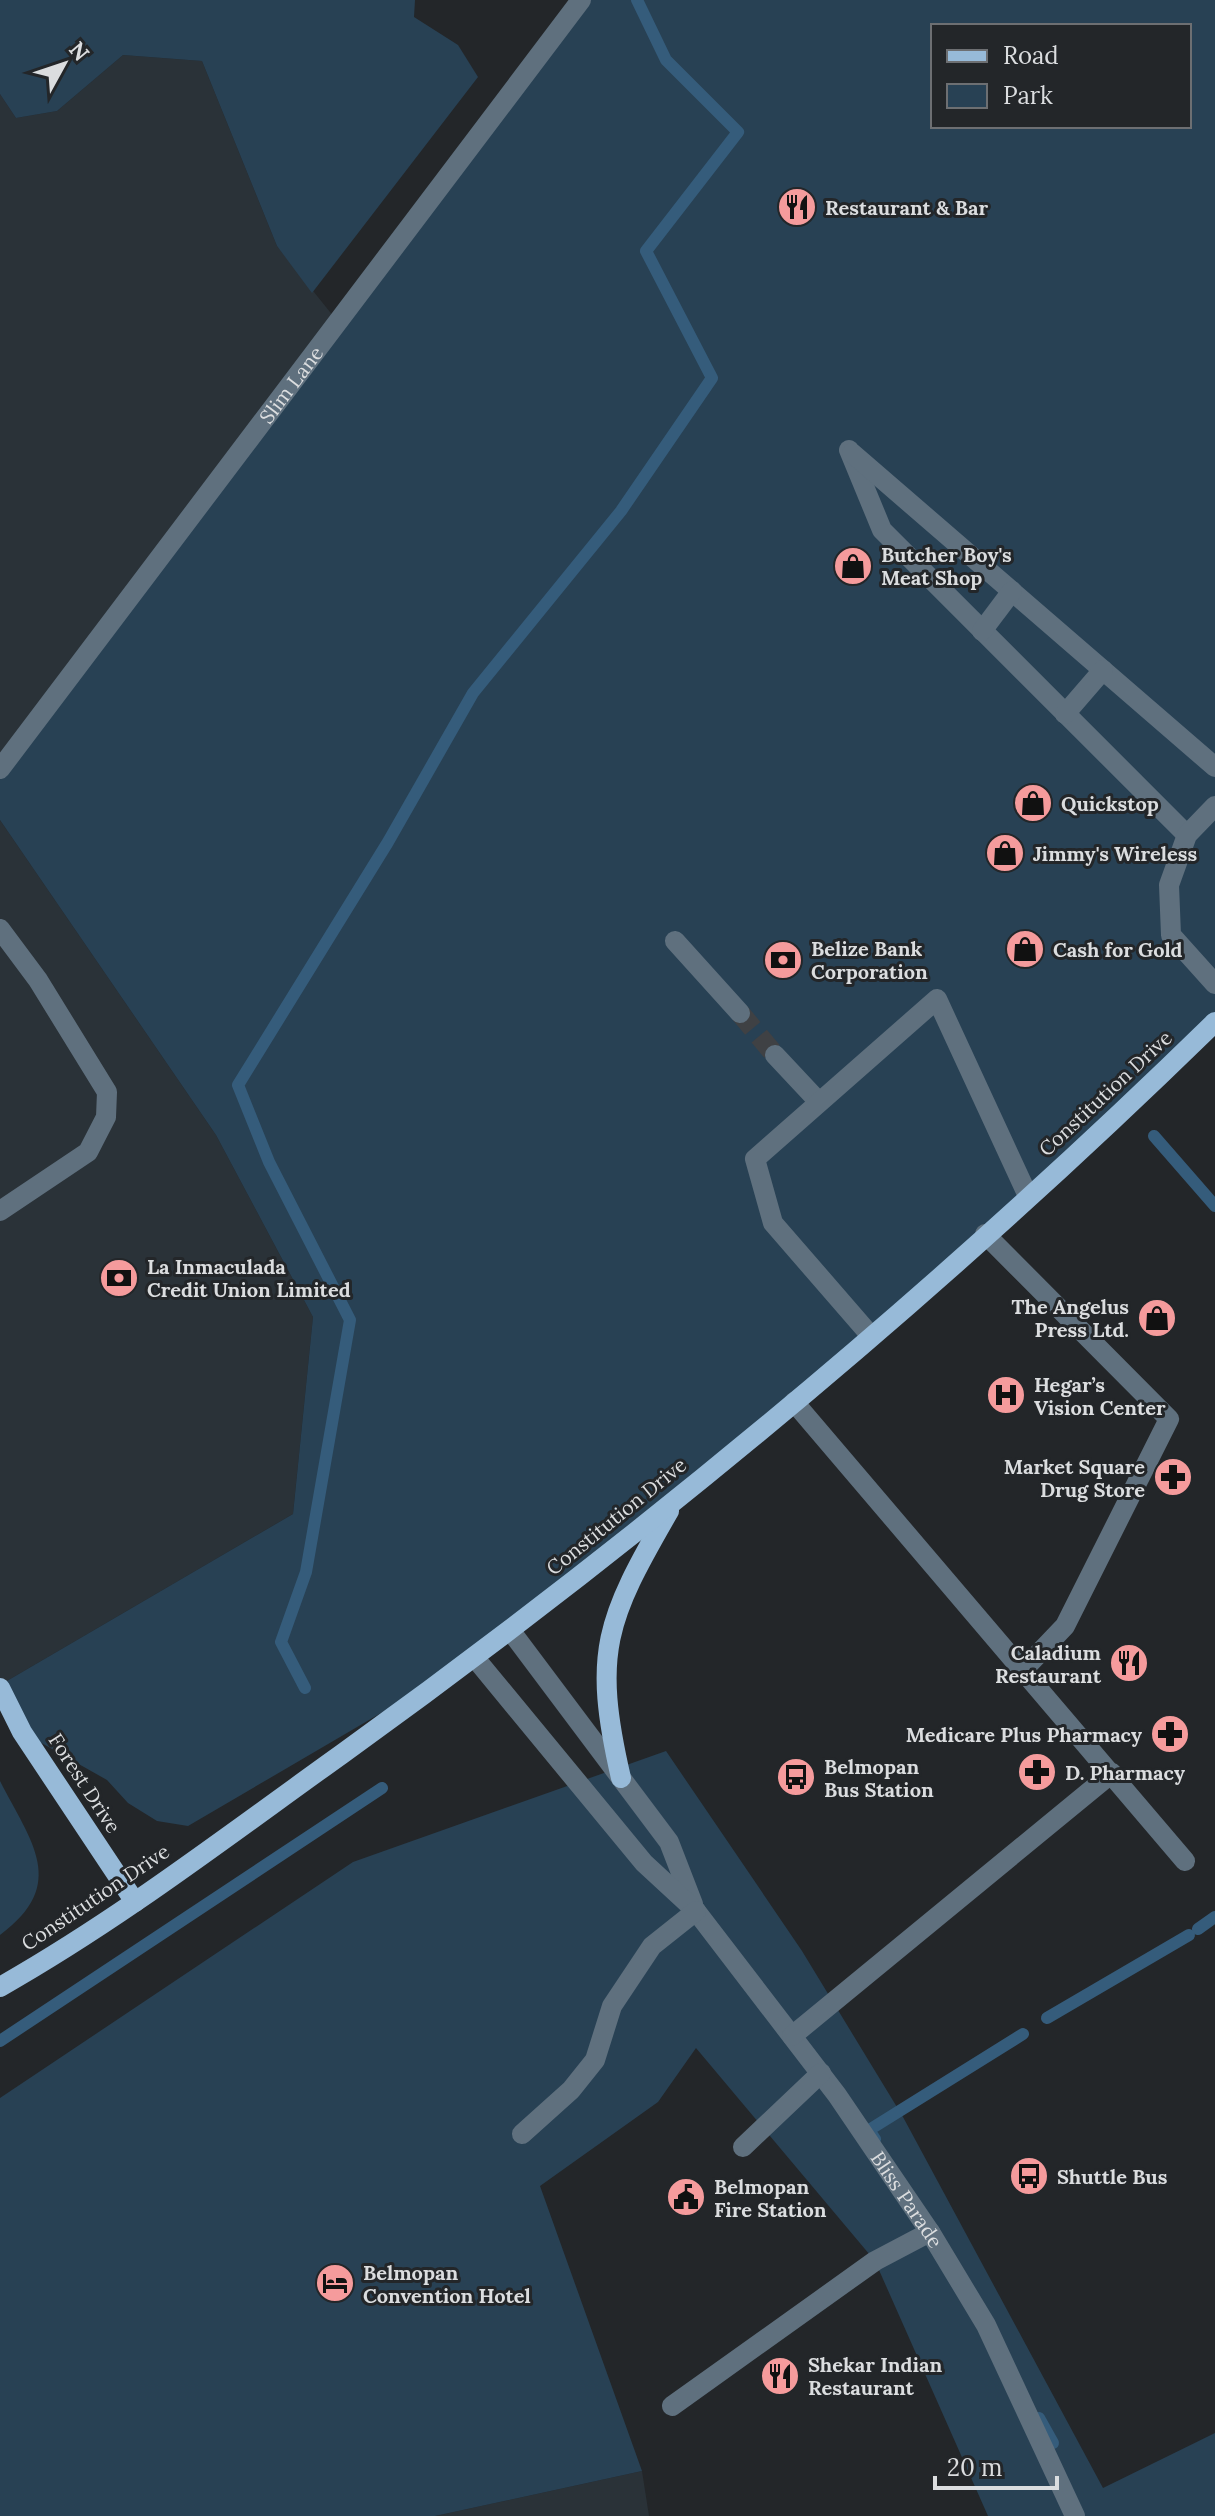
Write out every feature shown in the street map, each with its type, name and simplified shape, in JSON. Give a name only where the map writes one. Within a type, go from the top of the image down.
[{"type":"main road","name":"Constitution Drive","points":[[0,1987],[135,1902],[475,1658],[675,1501],[871,1336],[1028,1196],[1215,1022]]},
{"type":"main road","points":[[621,1778],[606,1715],[610,1628],[624,1588],[675,1501]]},
{"type":"main road","name":"Forest Drive","points":[[0,1688],[22,1732],[135,1902]]},
{"type":"street","name":"Slim Lane","points":[[0,769],[581,0]]},
{"type":"street","points":[[1187,835],[882,530],[849,450],[1215,767]]},
{"type":"street","points":[[982,631],[1012,591]]},
{"type":"street","points":[[1065,714],[1103,670]]},
{"type":"street","points":[[1215,806],[1187,835],[1169,885],[1171,935],[1215,984]]},
{"type":"street","points":[[0,929],[38,980],[107,1092],[106,1117],[88,1152],[0,1211]]},
{"type":"street","points":[[675,941],[740,1013]]},
{"type":"street","points":[[871,1336],[773,1223],[755,1159],[937,999],[1028,1196]]},
{"type":"street","points":[[775,1055],[819,1102]]},
{"type":"street","points":[[985,1234],[1169,1419],[1065,1626],[1023,1670]]},
{"type":"street","points":[[794,1402],[1185,1861]]},
{"type":"street","name":"Bliss Parade","points":[[510,1630],[669,1842],[696,1911]]},
{"type":"street","name":"Bliss Parade","points":[[475,1658],[644,1863],[696,1911],[821,2073],[930,2232],[986,2325],[1075,2516]]},
{"type":"street","points":[[792,2036],[1112,1773]]},
{"type":"street","points":[[522,2134],[571,2090],[595,2060],[612,2006],[652,1946],[696,1911]]},
{"type":"street","points":[[743,2147],[821,2073]]},
{"type":"street","points":[[672,2406],[875,2261],[930,2232]]},
{"type":"shaded area","points":[[123,55],[202,61],[277,246],[338,322],[0,769],[0,94],[16,118],[57,111]]},
{"type":"shaded area","points":[[0,820],[216,1135],[313,1317],[293,1514],[0,1685]]},
{"type":"shaded area","points":[[642,2471],[649,2516],[435,2516]]},
{"type":"green space","points":[[0,0],[415,0],[414,17],[458,45],[478,77],[312,293],[277,246],[202,61],[123,55],[57,111],[16,118],[0,94]]},
{"type":"green space","points":[[581,0],[1215,0],[1215,1022],[985,1234],[475,1658],[188,1826],[157,1821],[128,1803],[107,1780],[22,1732],[0,1685],[293,1514],[313,1317],[216,1135],[0,820],[0,769]]},
{"type":"green space","points":[[666,1751],[802,1951],[903,2117],[1103,2488],[1215,2433],[1215,2516],[988,2516],[875,2261],[696,2048],[658,2102],[540,2186],[642,2471],[435,2516],[0,2516],[0,2098],[353,1862]]},
{"type":"green space","points":[[0,1781],[32,1843],[38,1862],[38,1880],[33,1898],[21,1916],[0,1935]]},
{"type":"waterway","points":[[305,1688],[281,1642],[306,1572],[350,1320],[269,1162],[238,1085],[388,842],[473,693],[621,511],[712,378],[646,251],[738,132],[666,60],[637,0]]},
{"type":"waterway","points":[[1154,1136],[1215,1206]]},
{"type":"waterway","points":[[0,2041],[382,1788]]},
{"type":"waterway","points":[[1198,1929],[1215,1917]]},
{"type":"waterway","points":[[1047,2018],[1189,1935]]},
{"type":"waterway","points":[[875,2139],[869,2130],[1023,2034]]},
{"type":"waterway","points":[[1039,2418],[1053,2443]]},
{"type":"tunnel","points":[[740,1013],[775,1055]]},
{"type":"place","name":"Restaurant & Bar","points":[[797,207]]},
{"type":"place","name":"Butcher Boy's Meat Shop","points":[[853,566]]},
{"type":"place","name":"Quickstop","points":[[1033,803]]},
{"type":"place","name":"Jimmy's Wireless","points":[[1005,853]]},
{"type":"place","name":"Cash for Gold","points":[[1025,949]]},
{"type":"place","name":"Belize Bank Corporation","points":[[783,960]]},
{"type":"place","name":"La Inmaculada Credit Union Limited","points":[[119,1278]]},
{"type":"place","name":"The Angelus Press Ltd.","points":[[1157,1318]]},
{"type":"place","name":"Hegar’s Vision Center","points":[[1006,1395]]},
{"type":"place","name":"Market Square Drug Store","points":[[1173,1477]]},
{"type":"place","name":"Caladium Restaurant","points":[[1129,1663]]},
{"type":"place","name":"Medicare Plus Pharmacy","points":[[1170,1734]]},
{"type":"place","name":"D. Pharmacy","points":[[1037,1772]]},
{"type":"place","name":"Belmopan Bus Station","points":[[796,1777]]},
{"type":"place","name":"Shuttle Bus","points":[[1029,2176]]},
{"type":"place","name":"Belmopan Fire Station","points":[[686,2197]]},
{"type":"place","name":"Belmopan Convention Hotel","points":[[335,2283]]},
{"type":"place","name":"Shekar Indian Restaurant","points":[[780,2376]]}]
